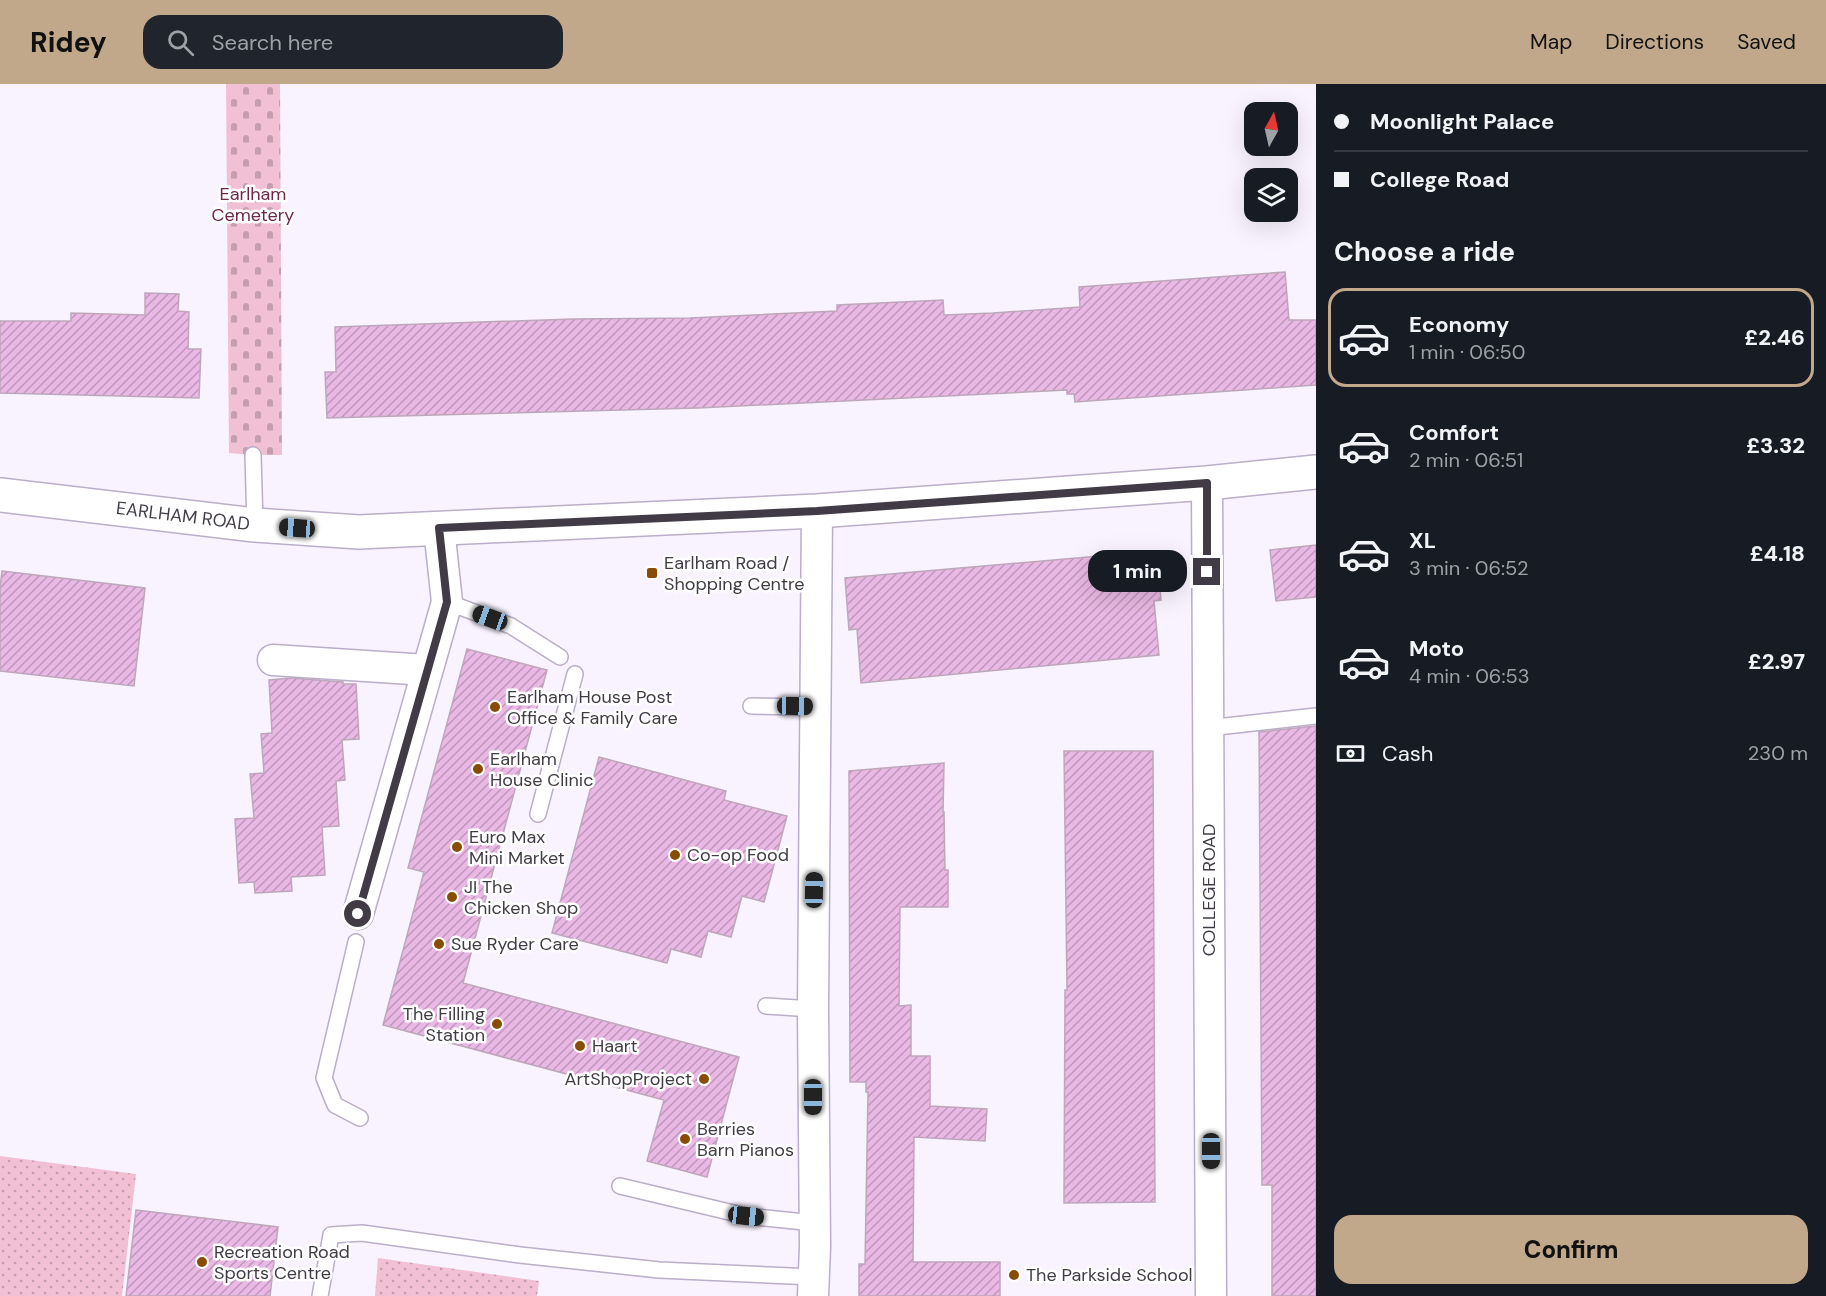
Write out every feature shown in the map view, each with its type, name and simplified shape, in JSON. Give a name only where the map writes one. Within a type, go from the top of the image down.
[{"type":"main road","name":"EARLHAM ROAD","points":[[0,495],[255,525],[359,532],[817,511],[1207,483],[1316,472]]},
{"type":"street","name":"COLLEGE ROAD","points":[[1207,483],[1211,1296]]},
{"type":"street","points":[[813,1286],[817,511]]},
{"type":"street","points":[[357,928],[447,602],[439,528]]},
{"type":"street","points":[[273,660],[427,670]]},
{"type":"lane","points":[[253,455],[255,525]]},
{"type":"lane","points":[[447,602],[511,626],[560,657]]},
{"type":"lane","points":[[538,814],[575,674]]},
{"type":"lane","points":[[752,706],[816,707]]},
{"type":"lane","points":[[1209,728],[1316,716]]},
{"type":"lane","points":[[357,928],[324,1077],[335,1105],[360,1118]]},
{"type":"lane","points":[[765,1006],[813,1009]]},
{"type":"lane","points":[[620,1186],[746,1216],[814,1223]]},
{"type":"lane","points":[[320,1296],[331,1236],[362,1233],[520,1254],[813,1286]]},
{"type":"green space","name":"Earlham Cemetery","points":[[226,84],[280,84],[282,455],[229,453]]},
{"type":"green space","points":[[0,1156],[136,1174],[122,1296],[0,1296]]},
{"type":"green space","points":[[378,1258],[539,1281],[537,1296],[375,1296]]},
{"type":"building","points":[[1285,272],[1289,320],[1316,320],[1316,385],[1075,402],[1074,394],[1067,394],[1067,390],[698,408],[327,418],[325,372],[336,372],[335,327],[573,319],[690,318],[837,311],[837,305],[943,300],[944,315],[993,313],[1080,307],[1079,287]]},
{"type":"building","points":[[145,293],[179,294],[178,311],[189,312],[188,349],[201,349],[199,398],[0,393],[0,321],[71,321],[71,313],[145,315]]},
{"type":"building","points":[[1316,545],[1316,597],[1276,601],[1270,550]]},
{"type":"building","points":[[1157,551],[1161,600],[1154,601],[1159,655],[861,683],[857,629],[849,630],[845,578]]},
{"type":"building","points":[[2,571],[145,588],[134,686],[0,671]]},
{"type":"building","points":[[467,649],[547,670],[463,983],[739,1057],[707,1177],[647,1161],[664,1100],[383,1025],[424,872],[408,868]]},
{"type":"building","points":[[291,678],[356,684],[359,739],[342,740],[345,780],[336,781],[339,826],[322,827],[325,875],[291,877],[292,891],[255,893],[254,882],[239,883],[235,819],[254,818],[250,774],[264,773],[261,734],[272,733],[269,680]]},
{"type":"building","points":[[1316,726],[1316,1296],[1272,1296],[1272,1185],[1262,1185],[1259,732]]},
{"type":"building","points":[[1064,751],[1153,751],[1155,1202],[1064,1203],[1065,990],[1067,990]]},
{"type":"building","name":"Co-op Food","points":[[599,757],[726,791],[724,800],[787,816],[764,902],[742,896],[731,937],[708,931],[701,957],[671,949],[667,963],[552,933]]},
{"type":"building","points":[[944,763],[943,812],[945,870],[948,870],[948,907],[900,907],[899,1006],[911,1005],[911,1056],[930,1056],[930,1106],[987,1109],[985,1141],[914,1137],[913,1262],[1000,1262],[1000,1296],[859,1296],[859,1264],[865,1264],[868,1092],[866,1092],[866,1082],[850,1082],[849,771]]},
{"type":"building","name":"Recreation Road Sports Centre","points":[[136,1210],[278,1227],[270,1296],[126,1296]]},
{"type":"place","name":"Earlham Road / Shopping Centre","points":[[652,573]]},
{"type":"place","name":"Earlham House Post Office & Family Care","points":[[495,707]]},
{"type":"place","name":"Earlham House Clinic","points":[[478,769]]},
{"type":"place","name":"Euro Max Mini Market","points":[[457,847]]},
{"type":"place","name":"Co-op Food","points":[[675,855]]},
{"type":"place","name":"JI The Chicken Shop","points":[[452,897]]},
{"type":"place","name":"Sue Ryder Care","points":[[439,944]]},
{"type":"place","name":"The Filling Station","points":[[497,1024]]},
{"type":"place","name":"Haart","points":[[580,1046]]},
{"type":"place","name":"ArtShopProject","points":[[704,1079]]},
{"type":"place","name":"Berries Barn Pianos","points":[[685,1139]]},
{"type":"place","name":"Recreation Road Sports Centre","points":[[202,1262]]},
{"type":"place","name":"The Parkside School","points":[[1014,1275]]},
{"type":"route","points":[[358,914],[447,602],[439,528],[817,511],[1207,483],[1207,572]]}]
